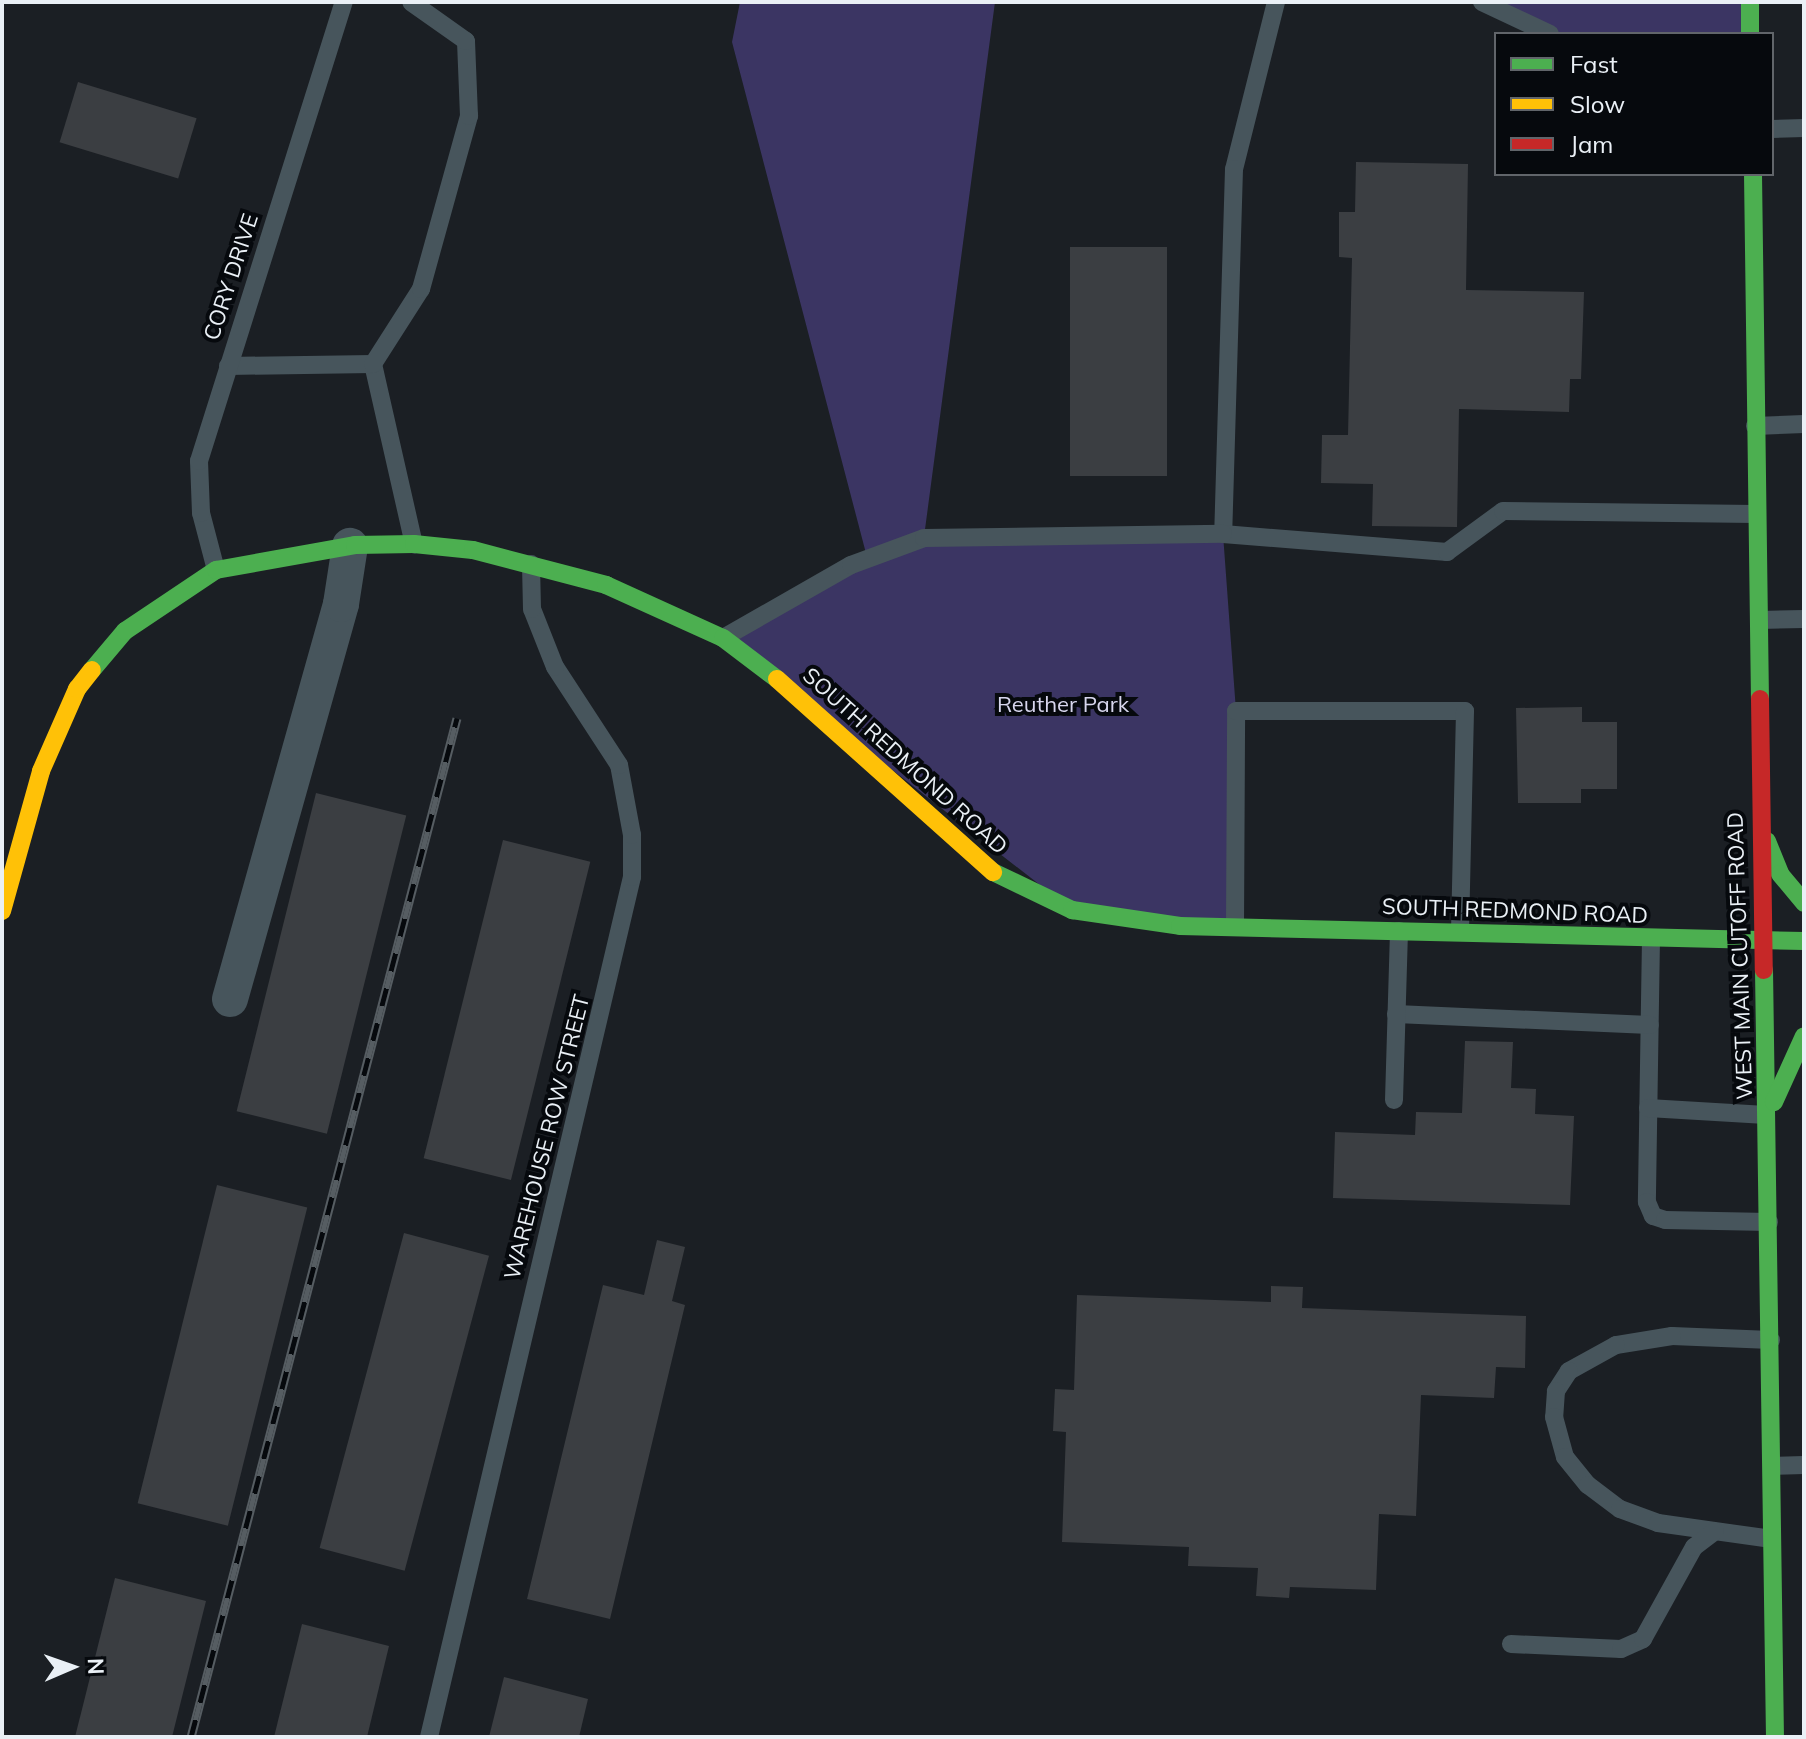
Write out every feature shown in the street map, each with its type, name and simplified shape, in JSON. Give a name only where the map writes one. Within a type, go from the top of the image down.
[{"type":"street","points":[[1750,2],[1750,32]]},
{"type":"street","name":"WEST MAIN CUTOFF ROAD","points":[[1753,176],[1755,620],[1759,822],[1767,942],[1775,1737]]},
{"type":"street","name":"SOUTH REDMOND ROAD","points":[[2,911],[41,771],[77,689],[125,631],[216,570],[350,546],[414,544],[531,564],[606,585],[723,638],[818,711],[966,853],[1008,883],[1072,910],[1235,927],[1804,941]]},
{"type":"street","points":[[230,999],[337,620],[350,546]]},
{"type":"street","points":[[1759,822],[1780,874],[1804,903]]},
{"type":"street","points":[[1769,1115],[1804,1036]]},
{"type":"lane","name":"CORY DRIVE","points":[[216,570],[197,485],[228,366],[344,2]]},
{"type":"lane","points":[[411,2],[466,41],[469,116],[421,289],[373,364],[414,544]]},
{"type":"lane","points":[[1223,534],[1234,169],[1276,2]]},
{"type":"lane","points":[[1482,2],[1546,32]]},
{"type":"lane","points":[[1774,129],[1804,128]]},
{"type":"lane","points":[[228,366],[373,364]]},
{"type":"lane","points":[[1755,426],[1804,424]]},
{"type":"lane","points":[[723,638],[851,565],[924,538],[1223,534],[1447,552],[1503,511],[1756,514]]},
{"type":"lane","name":"WAREHOUSE ROW STREET","points":[[429,1737],[632,877],[632,835],[619,765],[555,667],[536,624],[531,564]]},
{"type":"lane","points":[[1755,620],[1804,619]]},
{"type":"lane","points":[[1235,927],[1236,711],[1465,711],[1460,932]]},
{"type":"lane","points":[[1394,1100],[1399,931]]},
{"type":"lane","points":[[1651,938],[1647,1202],[1653,1216],[1769,1222]]},
{"type":"lane","points":[[1396,1014],[1650,1025]]},
{"type":"lane","points":[[1648,1108],[1769,1115]]},
{"type":"lane","points":[[1771,1340],[1672,1336],[1616,1345],[1569,1371],[1556,1391],[1554,1417],[1565,1457],[1588,1485],[1620,1509],[1658,1523],[1773,1539]]},
{"type":"lane","points":[[1772,1466],[1804,1465]]},
{"type":"lane","points":[[1511,1644],[1621,1649],[1643,1639],[1694,1547],[1715,1531]]},
{"type":"green space","name":"Reuther Park","points":[[740,2],[995,2],[924,537],[1223,534],[1236,711],[1235,927],[1072,910],[723,638],[868,561],[732,42]]},
{"type":"green space","points":[[1482,2],[1750,2],[1750,32],[1546,32]]},
{"type":"building","points":[[78,82],[197,118],[178,179],[60,142]]},
{"type":"building","points":[[1356,162],[1468,164],[1466,290],[1584,292],[1581,379],[1570,379],[1569,412],[1459,409],[1457,527],[1372,526],[1373,484],[1321,483],[1322,435],[1348,435],[1352,258],[1339,257],[1339,212],[1355,212]]},
{"type":"building","points":[[1070,247],[1167,247],[1167,476],[1070,476]]},
{"type":"building","points":[[1582,707],[1582,722],[1617,722],[1617,789],[1581,789],[1581,803],[1518,803],[1516,708]]},
{"type":"building","points":[[316,793],[406,815],[327,1134],[237,1111]]},
{"type":"building","points":[[503,840],[590,862],[511,1180],[424,1158]]},
{"type":"building","points":[[1465,1041],[1513,1042],[1511,1088],[1536,1089],[1535,1114],[1574,1116],[1570,1205],[1333,1198],[1335,1132],[1415,1135],[1416,1112],[1462,1113]]},
{"type":"building","points":[[217,1185],[307,1207],[228,1526],[138,1503]]},
{"type":"building","points":[[404,1233],[489,1256],[405,1571],[320,1548]]},
{"type":"building","points":[[657,1240],[685,1247],[672,1301],[685,1305],[610,1619],[527,1599],[603,1285],[644,1295]]},
{"type":"building","points":[[1271,1286],[1303,1287],[1302,1308],[1526,1316],[1525,1368],[1496,1367],[1494,1398],[1421,1395],[1416,1516],[1379,1514],[1376,1590],[1290,1587],[1289,1598],[1256,1596],[1258,1568],[1188,1566],[1189,1547],[1062,1542],[1066,1432],[1053,1431],[1055,1389],[1074,1390],[1077,1295],[1271,1302]]},
{"type":"building","points":[[115,1578],[206,1601],[172,1737],[75,1737]]},
{"type":"building","points":[[302,1624],[389,1646],[367,1737],[274,1737]]},
{"type":"building","points":[[504,1677],[588,1699],[579,1737],[489,1737]]},
{"type":"railway","points":[[191,1737],[457,718]]},
{"type":"traffic: fast","points":[[1750,2],[1750,32]]},
{"type":"traffic: fast","points":[[1753,176],[1760,699]]},
{"type":"traffic: fast","points":[[92,670],[125,631],[216,570],[355,545],[414,544],[473,550],[606,585],[723,638],[777,679]]},
{"type":"traffic: fast","points":[[1767,841],[1780,874],[1804,903]]},
{"type":"traffic: fast","points":[[993,872],[1072,910],[1180,926],[1804,941]]},
{"type":"traffic: fast","points":[[1764,970],[1775,1737]]},
{"type":"traffic: fast","points":[[1774,1102],[1804,1036]]},
{"type":"traffic: slow","points":[[2,911],[41,771],[77,689],[92,670]]},
{"type":"traffic: slow","points":[[777,679],[993,872]]},
{"type":"traffic: jam","points":[[1760,699],[1764,970]]}]
